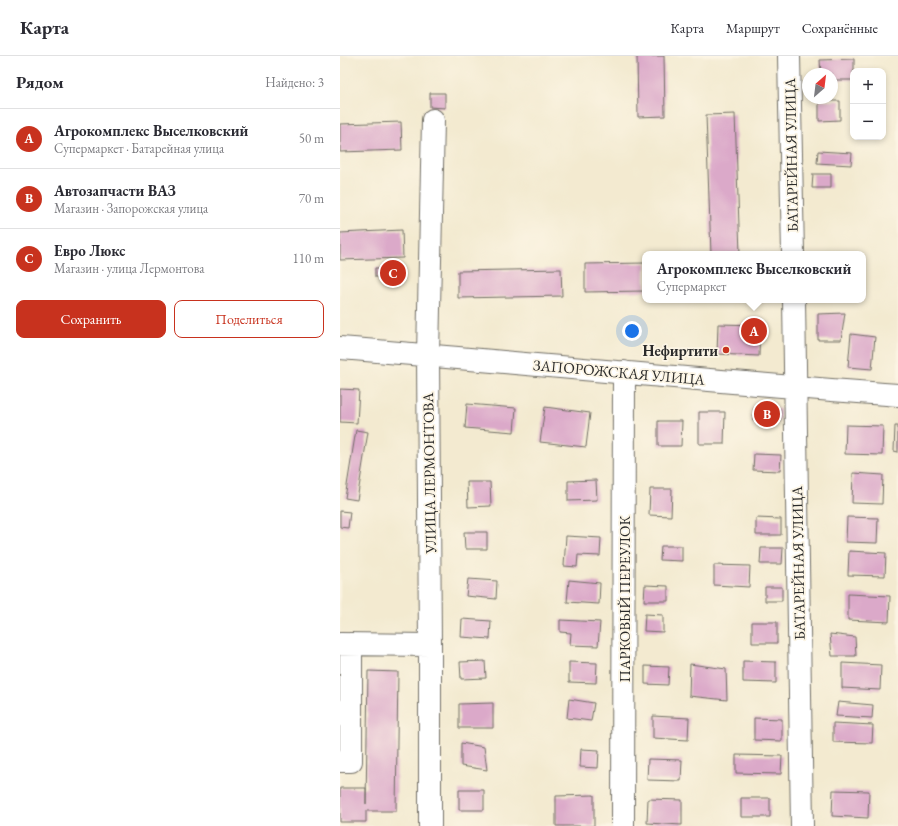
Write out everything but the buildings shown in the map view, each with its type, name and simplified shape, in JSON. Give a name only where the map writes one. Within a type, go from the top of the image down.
[{"type":"street","name":"БАТАРЕЙНАЯ УЛИЦА","points":[[789,56],[793,251]]},
{"type":"street","name":"УЛИЦА ЛЕРМОНТОВА","points":[[430,826],[428,355],[433,120]]},
{"type":"street","name":"БАТАРЕЙНАЯ УЛИЦА","points":[[794,303],[802,826]]},
{"type":"street","name":"ЗАПОРОЖСКАЯ УЛИЦА","points":[[340,348],[796,388],[898,395]]},
{"type":"street","name":"ПАРКОВЫЙ ПЕРЕУЛОК","points":[[623,826],[624,372]]},
{"type":"street","points":[[340,761],[351,761],[346,723],[345,644],[430,645]]},
{"type":"place","name":"Евро Люкс","points":[[393,273]]},
{"type":"place","name":"Агрокомплекс Выселковский","points":[[754,331]]},
{"type":"place","name":"Нефиртити","points":[[726,350]]},
{"type":"place","name":"Автозапчасти ВАЗ","points":[[767,414]]}]
